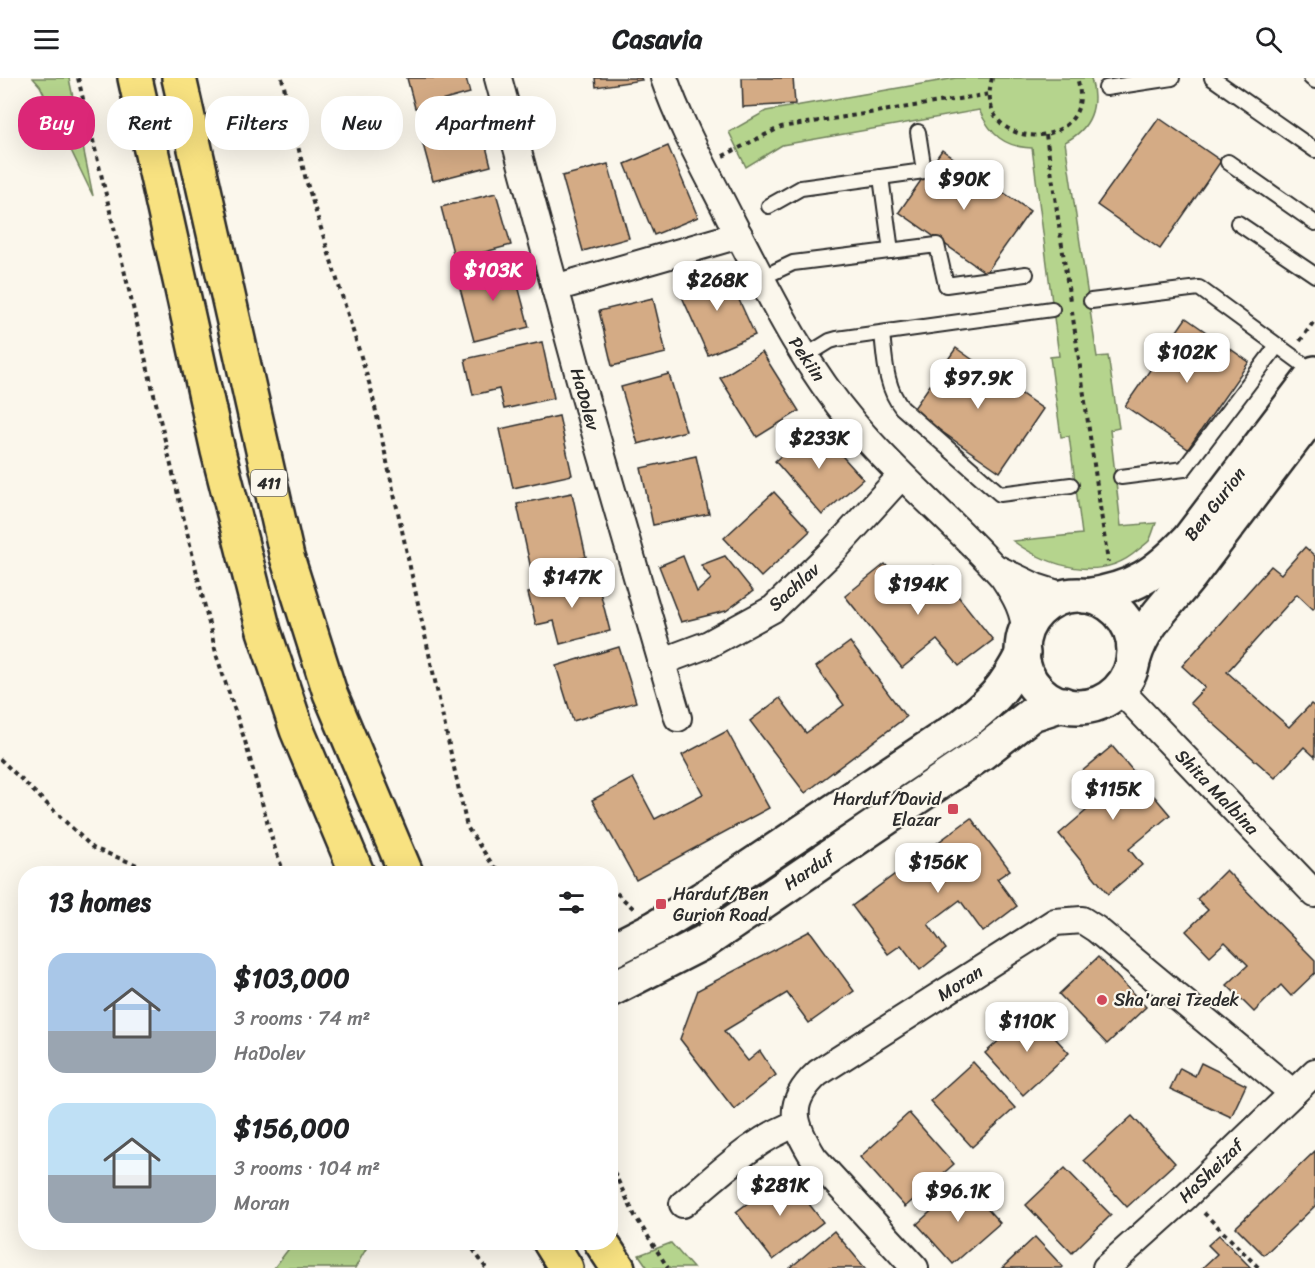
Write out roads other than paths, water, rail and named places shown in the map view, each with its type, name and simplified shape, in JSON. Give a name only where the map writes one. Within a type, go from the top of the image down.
[{"type":"main road","name":"411","points":[[135,78],[218,451],[264,631],[297,730],[354,866]]},
{"type":"main road","name":"411","points":[[179,78],[287,557],[330,693],[403,866]]},
{"type":"main road","points":[[555,1250],[566,1268]]},
{"type":"main road","points":[[606,1250],[618,1268]]},
{"type":"street","name":"HaDolev","points":[[498,78],[555,288],[678,718]]},
{"type":"street","name":"Pekiin","points":[[664,78],[675,110],[804,357],[854,423],[901,476],[993,566],[1007,584],[1018,603],[1025,623],[1024,645]]},
{"type":"street","points":[[555,288],[739,235]]},
{"type":"street","name":"Ben Gurion","points":[[1088,595],[1134,583],[1156,571],[1183,545],[1315,373]]},
{"type":"street","name":"Ben Gurion","points":[[1134,658],[1142,637],[1152,621],[1186,581],[1315,411]]},
{"type":"street","name":"Sachlav","points":[[661,662],[710,644],[773,609],[835,549],[901,476]]},
{"type":"street","name":"Pekiin","points":[[993,566],[1021,581],[1088,595]]},
{"type":"street","points":[[1088,595],[1102,601],[1122,617],[1133,640],[1134,658],[1129,675],[1119,689],[1106,700],[1089,706],[1072,706],[1047,697],[1034,685],[1026,670],[1024,645],[1038,613],[1051,602],[1088,595]]},
{"type":"street","name":"Harduf","points":[[618,947],[655,928],[711,893],[961,726],[1003,689],[1024,645]]},
{"type":"street","name":"Shita Malbina","points":[[1119,689],[1315,894]]},
{"type":"street","name":"Harduf","points":[[618,986],[704,942],[982,753],[1032,714],[1063,704]]},
{"type":"street","name":"Moran","points":[[796,1124],[795,1113],[801,1095],[818,1073],[1055,922],[1070,919],[1082,920],[1096,929],[1293,1093]]},
{"type":"street","name":"HaSheizaf","points":[[1106,1268],[1186,1196],[1315,1072]]},
{"type":"street","points":[[683,1204],[760,1141],[796,1124],[814,1158],[915,1268]]},
{"type":"lane","points":[[1106,88],[1172,78]]},
{"type":"lane","points":[[1212,78],[1315,150]]},
{"type":"lane","points":[[1311,78],[1315,81]]},
{"type":"lane","points":[[769,206],[801,188],[924,171],[918,132]]},
{"type":"lane","points":[[1228,162],[1315,223]]},
{"type":"lane","points":[[881,177],[891,250]]},
{"type":"lane","points":[[1238,223],[1314,274]]},
{"type":"lane","points":[[761,278],[793,263],[938,245],[946,285],[1026,274]]},
{"type":"lane","points":[[1091,302],[1199,288],[1315,373]]},
{"type":"lane","points":[[804,357],[830,341],[1052,309]]},
{"type":"lane","points":[[882,333],[889,387],[894,398],[902,408],[1000,494],[1071,484]]},
{"type":"lane","points":[[1120,477],[1184,469],[1277,346]]},
{"type":"place","name":"Harduf/David Elazar","points":[[953,809]]},
{"type":"place","name":"Harduf/Ben Gurion Road","points":[[661,904]]},
{"type":"place","name":"Sha'arei Tzedek","points":[[1102,1000]]}]
